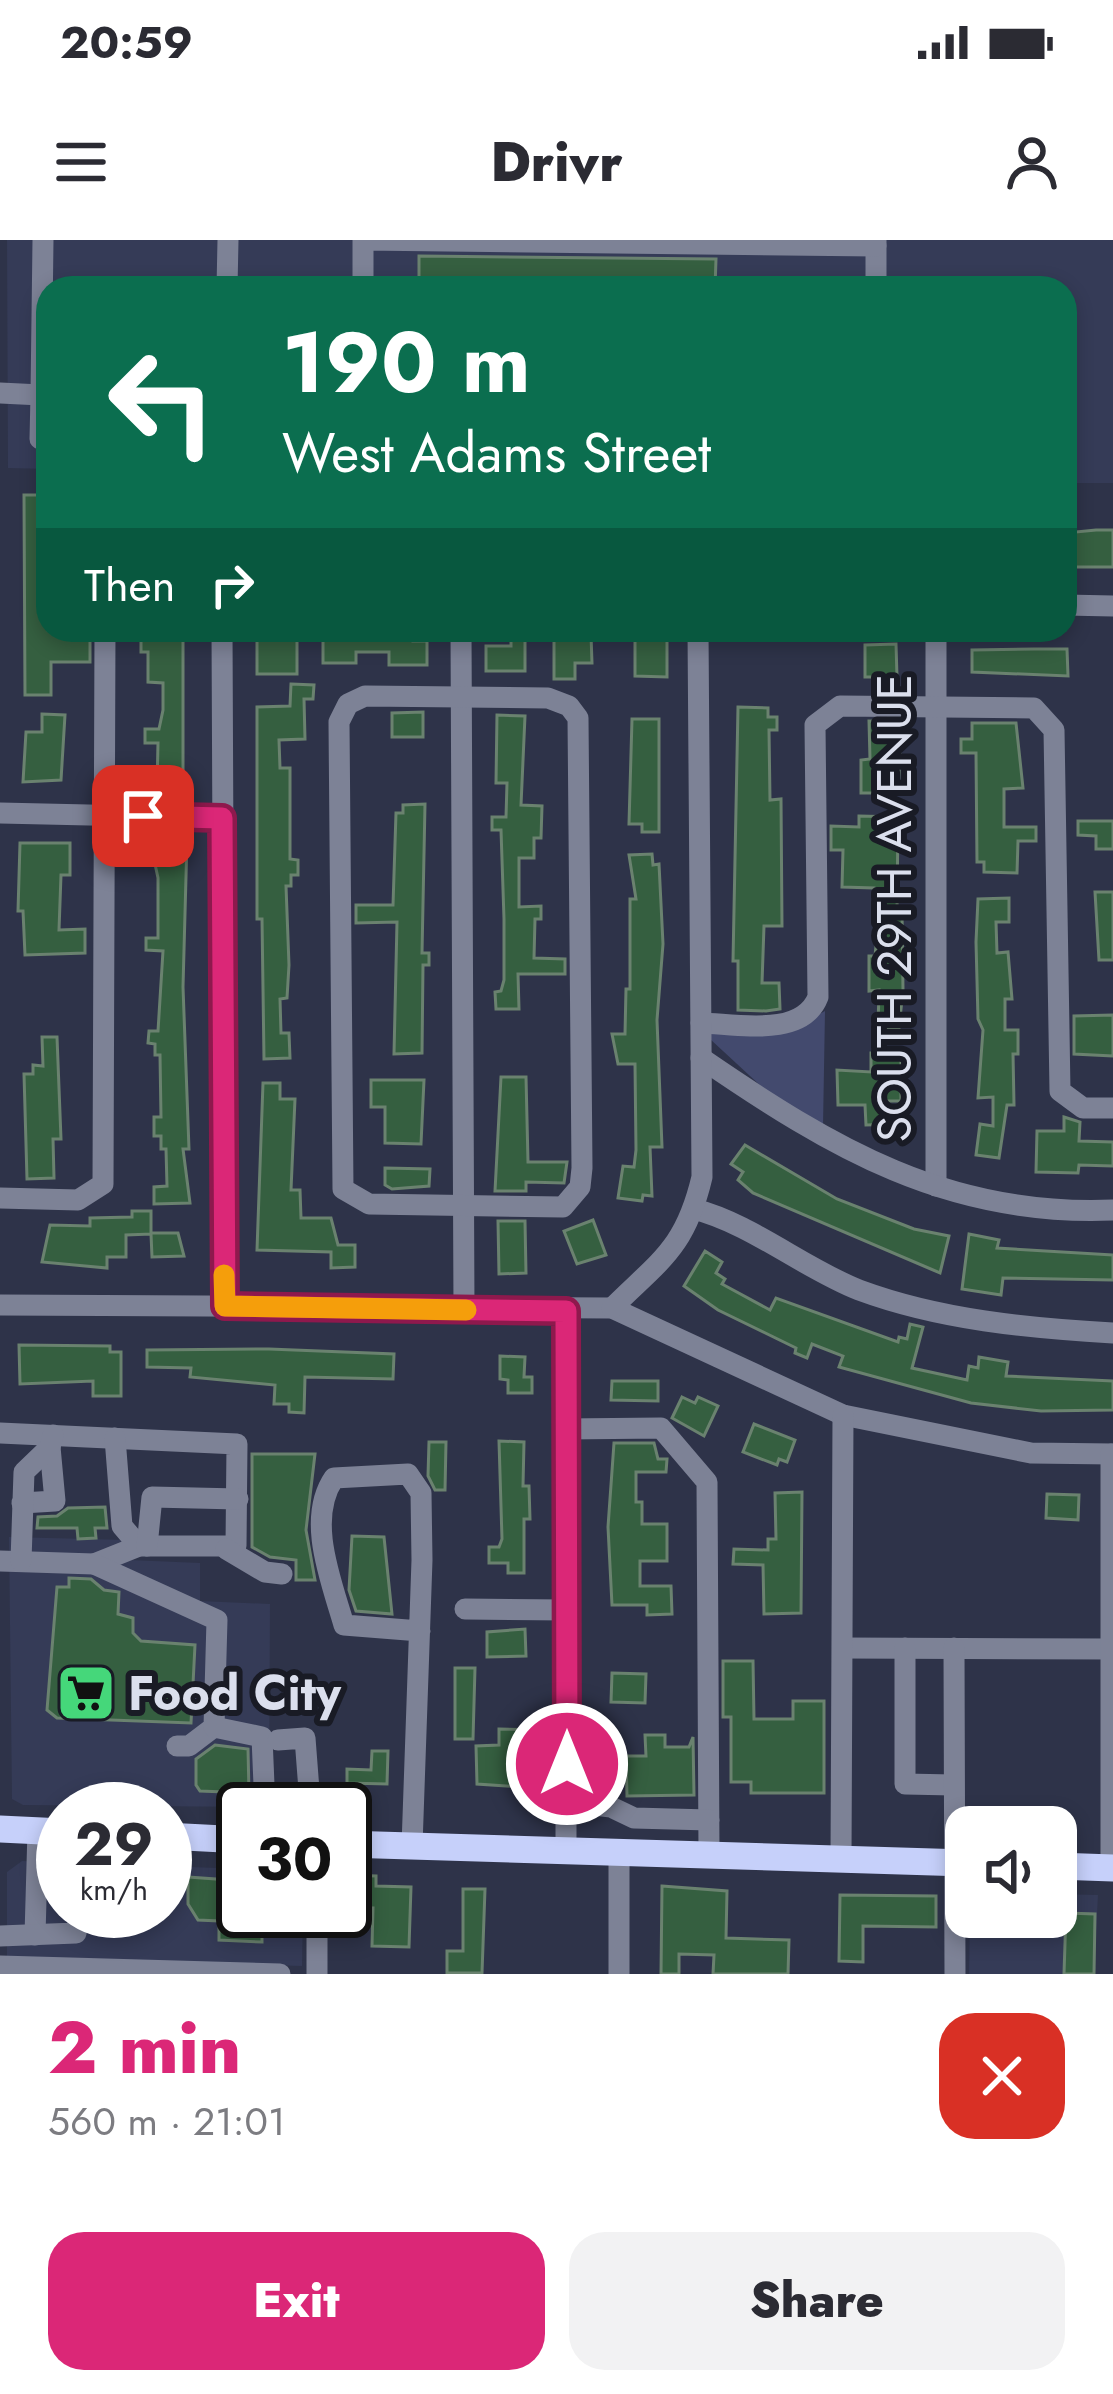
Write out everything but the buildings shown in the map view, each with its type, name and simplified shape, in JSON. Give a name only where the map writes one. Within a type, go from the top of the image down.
[{"type":"main road","points":[[0,1829],[36,1830]]},
{"type":"main road","points":[[372,1842],[945,1862]]},
{"type":"main road","points":[[1077,1867],[1112,1868]]},
{"type":"street","points":[[43,240],[43,276]]},
{"type":"street","points":[[227,276],[228,240]]},
{"type":"street","points":[[354,240],[876,243],[876,276]]},
{"type":"street","points":[[363,240],[363,276]]},
{"type":"street","points":[[0,393],[36,395]]},
{"type":"street","points":[[1077,605],[1113,606]]},
{"type":"street","points":[[0,1198],[78,1200],[104,1184],[105,642]]},
{"type":"street","points":[[222,642],[225,1306]]},
{"type":"street","points":[[461,642],[464,1310]]},
{"type":"street","points":[[612,1308],[667,1260],[694,1209],[701,1177],[698,642]]},
{"type":"street","name":"SOUTH 29TH AVENUE","points":[[936,642],[936,1186]]},
{"type":"street","points":[[461,695],[548,698],[569,706],[578,718],[582,1144],[580,1187],[563,1207],[369,1204],[343,1189],[339,722],[349,704],[365,696],[461,695]]},
{"type":"street","points":[[701,1023],[791,1024],[813,1010],[818,997],[815,725],[840,706],[936,703],[1034,708],[1054,730],[1060,1091],[1083,1108],[1113,1108]]},
{"type":"street","points":[[0,813],[222,818]]},
{"type":"street","points":[[701,1058],[812,1133],[936,1186],[1054,1213],[1113,1210]]},
{"type":"street","points":[[694,1209],[714,1214],[796,1262],[927,1312],[1113,1333]]},
{"type":"street","points":[[0,1305],[612,1308],[655,1323],[843,1415],[1030,1453],[1112,1454],[1112,1868]]},
{"type":"street","points":[[566,1311],[566,1850]]},
{"type":"street","points":[[841,1859],[839,1480],[843,1415]]},
{"type":"street","points":[[565,1429],[661,1428],[707,1482],[710,1854]]},
{"type":"street","points":[[0,1433],[52,1441],[115,1438],[237,1444],[239,1542],[226,1549]]},
{"type":"street","points":[[115,1438],[122,1526],[143,1546]]},
{"type":"street","points":[[22,1503],[56,1501],[52,1441]]},
{"type":"street","points":[[52,1441],[24,1472],[11,1561],[94,1564],[143,1546],[226,1549],[265,1572],[282,1574]]},
{"type":"street","points":[[412,1846],[420,1631],[421,1493],[408,1474],[334,1478],[321,1497],[322,1530],[344,1625],[420,1631]]},
{"type":"street","points":[[143,1546],[152,1497],[238,1499]]},
{"type":"street","points":[[94,1564],[217,1620],[214,1727]]},
{"type":"street","points":[[465,1609],[566,1610]]},
{"type":"street","points":[[843,1648],[1112,1648]]},
{"type":"street","points":[[905,1648],[905,1784],[953,1785]]},
{"type":"street","points":[[954,1648],[955,1806]]},
{"type":"street","points":[[177,1746],[189,1746],[214,1727],[262,1737],[264,1782]]},
{"type":"street","points":[[278,1740],[305,1738],[308,1782]]},
{"type":"street","points":[[567,1802],[610,1807],[634,1818],[709,1820]]},
{"type":"street","points":[[619,1851],[620,1974]]},
{"type":"street","points":[[0,1936],[35,1935],[36,1928]]},
{"type":"street","points":[[316,1974],[317,1938]]},
{"type":"street","points":[[955,1974],[957,1938]]},
{"type":"street","points":[[0,1966],[280,1974]]},
{"type":"shaded area","points":[[7,240],[1113,240],[1113,483],[1077,483],[1077,276],[36,276],[36,469],[8,468]]},
{"type":"shaded area","points":[[825,1011],[823,1127],[763,1088],[710,1039],[710,1029],[796,1027]]},
{"type":"shaded area","points":[[9,1537],[127,1540],[130,1560],[200,1563],[200,1601],[270,1604],[269,1782],[216,1782],[216,1807],[192,1806],[192,1782],[36,1782],[36,1805],[12,1799]]},
{"type":"shaded area","points":[[22,1861],[36,1861],[36,1938],[192,1938],[192,1867],[216,1868],[216,1938],[303,1938],[302,1966],[7,1959],[7,1872]]},
{"type":"shaded area","points":[[1077,1894],[1098,1895],[1094,1974],[969,1974],[970,1938],[1077,1938]]},
{"type":"slow traffic","points":[[224,1275],[225,1306],[466,1310]]},
{"type":"place","name":"Food City","points":[[86,1693]]},
{"type":"route","points":[[143,816],[222,818],[225,1306],[566,1311],[567,1764]]}]
